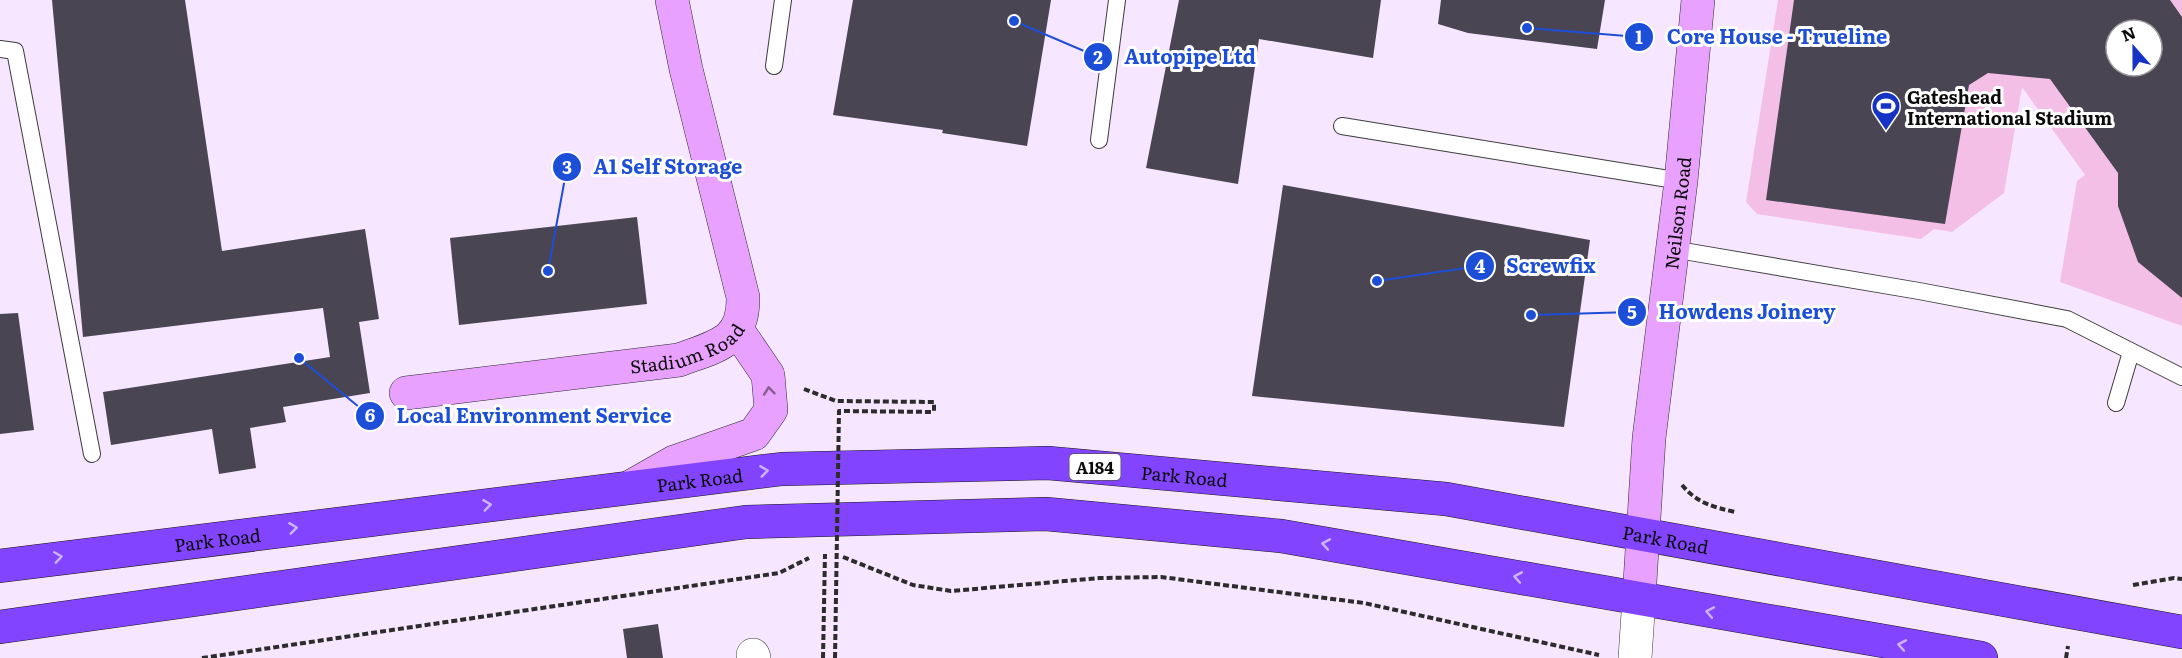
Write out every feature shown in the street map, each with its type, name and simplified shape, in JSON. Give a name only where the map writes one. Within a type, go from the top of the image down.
[{"type":"highway","name":"Park Road","points":[[0,566],[782,469],[1048,463],[1446,499],[2182,632]]},
{"type":"highway","points":[[0,627],[746,522],[1046,514],[1281,536],[1981,658]]},
{"type":"street","name":"Stadium Road","points":[[406,393],[679,360],[716,346],[738,331],[744,316],[743,297],[686,69],[672,0]]},
{"type":"street","name":"Neilson Road","points":[[1639,598],[1649,438],[1681,181],[1698,0]]},
{"type":"street","points":[[630,487],[674,462],[754,434],[771,410],[768,375],[738,331]]},
{"type":"street","points":[[1635,658],[1639,598]]},
{"type":"lane","points":[[774,66],[783,0]]},
{"type":"lane","points":[[1099,140],[1118,0]]},
{"type":"lane","points":[[0,49],[15,51],[92,454]]},
{"type":"lane","points":[[1342,126],[1681,181]]},
{"type":"lane","points":[[1672,249],[2067,319],[2182,377]]},
{"type":"lane","points":[[2116,403],[2131,351]]},
{"type":"path","points":[[768,375],[836,401],[934,402],[934,412],[839,411],[835,658]]},
{"type":"path","points":[[1678,480],[1694,498],[1707,506],[1741,514]]},
{"type":"path","points":[[824,658],[825,550]]},
{"type":"path","points":[[202,658],[779,573],[825,550],[914,585],[951,591],[1100,578],[1161,577],[1364,603],[1602,656]]},
{"type":"path","points":[[2128,586],[2174,578],[2182,579]]},
{"type":"shaded area","name":"Gateshead International Stadium","points":[[1778,0],[2182,0],[2182,326],[2060,282],[2077,181],[2085,175],[2022,87],[2004,193],[1952,232],[1934,229],[1921,239],[1757,214],[1746,202]]},
{"type":"building","points":[[52,0],[185,0],[222,251],[365,229],[379,319],[359,322],[370,393],[283,407],[286,422],[250,428],[256,468],[219,474],[212,429],[111,445],[103,392],[330,357],[323,308],[83,337]]},
{"type":"building","points":[[853,0],[1051,0],[1027,146],[942,133],[943,130],[833,115]]},
{"type":"building","points":[[1179,0],[1381,0],[1373,58],[1259,39],[1238,184],[1146,168]]},
{"type":"building","points":[[1441,0],[1605,0],[1597,49],[1468,33],[1438,24]]},
{"type":"building","name":"Gateshead International Stadium","points":[[1794,0],[2170,0],[2182,17],[2182,298],[2138,262],[2118,206],[2118,173],[2050,79],[1988,73],[1969,85],[1945,224],[1766,200]]},
{"type":"building","points":[[1283,185],[1590,240],[1564,427],[1252,396]]},
{"type":"building","points":[[637,217],[647,304],[459,325],[450,238]]},
{"type":"building","points":[[18,313],[34,430],[0,434],[0,314]]},
{"type":"building","points":[[658,624],[663,658],[627,658],[623,629]]},
{"type":"place","name":"Autopipe Ltd","points":[[1014,21]]},
{"type":"place","name":"Core House - Trueline","points":[[1527,28]]},
{"type":"place","name":"Gateshead International Stadium","points":[[1886,132]]},
{"type":"place","name":"A1 Self Storage","points":[[548,271]]},
{"type":"place","name":"Screwfix","points":[[1377,281]]},
{"type":"place","name":"Howdens Joinery","points":[[1531,315]]},
{"type":"place","name":"Local Environment Service","points":[[299,358]]}]
